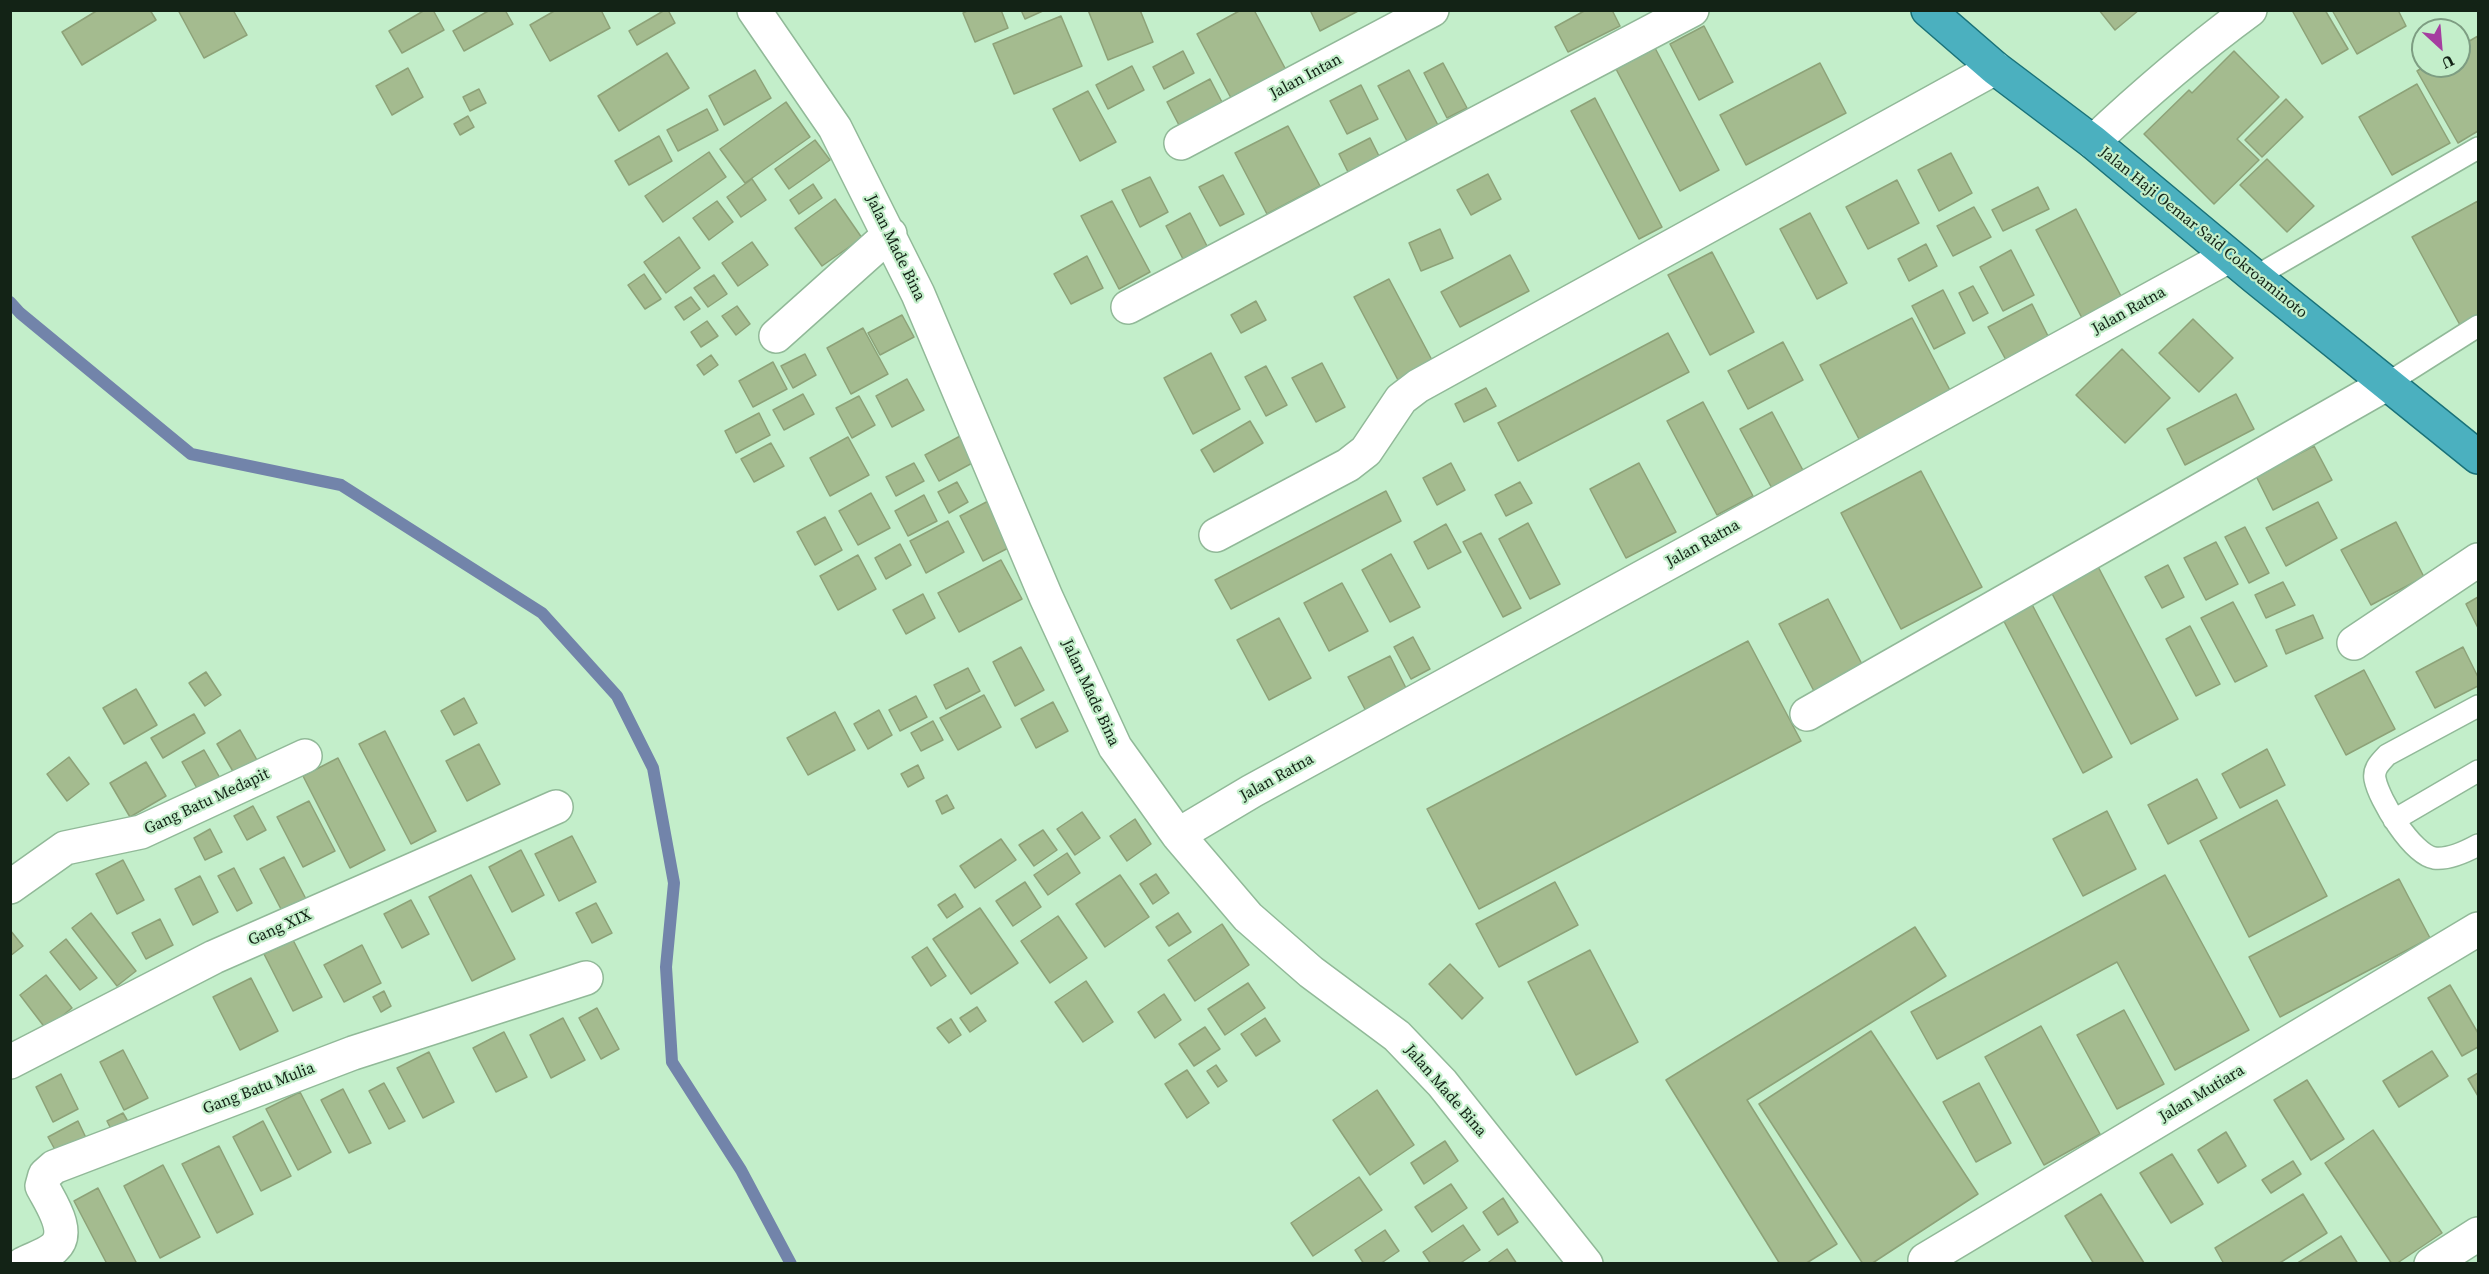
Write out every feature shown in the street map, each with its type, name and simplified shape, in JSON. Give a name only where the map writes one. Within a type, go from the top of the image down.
[{"type":"highway","name":"Jalan Haji Oemar Said Cokroaminoto","points":[[1928,10],[1995,68],[2092,142],[2478,457]]},
{"type":"street","name":"Jalan Made Bina","points":[[754,10],[835,128],[890,234],[918,294],[1083,682],[1115,747],[1178,835],[1248,917],[1311,972],[1397,1036],[1442,1083],[1586,1263]]},
{"type":"street","name":"Jalan Intan","points":[[1181,143],[1432,10]]},
{"type":"street","points":[[1128,307],[1692,10]]},
{"type":"street","points":[[2092,142],[2149,89],[2250,10]]},
{"type":"street","points":[[1216,535],[1357,458],[1366,451],[1401,399],[1418,386],[1995,68]]},
{"type":"street","points":[[776,336],[890,234]]},
{"type":"street","name":"Jalan Ratna","points":[[1178,835],[1252,791],[2229,256]]},
{"type":"street","points":[[1807,714],[2388,383]]},
{"type":"street","points":[[2354,643],[2478,560]]},
{"type":"street","name":"Gang Batu Medapit","points":[[10,887],[65,848],[141,832],[305,756]]},
{"type":"street","name":"Gang XIX","points":[[10,1062],[214,957],[556,807]]},
{"type":"street","name":"Jalan Mutiara","points":[[1925,1260],[2478,929]]},
{"type":"street","name":"Gang Batu Mulia","points":[[23,1263],[54,1248],[61,1236],[59,1221],[42,1186],[45,1175],[54,1167],[352,1053],[586,978]]},
{"type":"street","points":[[2431,1263],[2478,1234]]},
{"type":"lane","points":[[2255,277],[2478,148]]},
{"type":"lane","points":[[2388,383],[2478,326]]},
{"type":"lane","points":[[2478,706],[2387,755],[2376,766],[2375,778],[2394,820],[2417,850],[2435,858],[2466,852],[2478,845]]},
{"type":"lane","points":[[2394,820],[2478,771]]},
{"type":"building","points":[[98,10],[150,10],[156,20],[82,65],[62,32]]},
{"type":"building","points":[[178,10],[233,10],[247,35],[204,58]]},
{"type":"building","points":[[425,10],[433,10],[444,30],[402,53],[389,31]]},
{"type":"building","points":[[490,10],[505,10],[513,24],[464,51],[453,31]]},
{"type":"building","points":[[556,10],[601,10],[610,28],[550,61],[530,25]]},
{"type":"building","points":[[668,10],[675,23],[637,45],[629,31]]},
{"type":"building","points":[[969,10],[1001,10],[1008,28],[975,42],[963,13]]},
{"type":"building","points":[[1021,10],[1045,10],[1025,19]]},
{"type":"building","points":[[1088,10],[1140,10],[1153,42],[1108,60]]},
{"type":"building","points":[[1241,10],[1254,10],[1286,70],[1231,98],[1197,34]]},
{"type":"building","points":[[1310,10],[1360,10],[1320,31]]},
{"type":"building","points":[[1586,10],[1612,10],[1620,26],[1568,52],[1555,27]]},
{"type":"building","points":[[2099,10],[2139,10],[2115,30]]},
{"type":"building","points":[[2296,10],[2325,10],[2348,49],[2322,64],[2293,12]]},
{"type":"building","points":[[2332,10],[2398,10],[2406,26],[2357,54]]},
{"type":"building","points":[[1061,16],[1082,66],[1014,94],[993,44]]},
{"type":"building","points":[[1704,26],[1733,82],[1699,100],[1670,44]]},
{"type":"building","points":[[2478,36],[2478,131],[2458,143],[2421,78],[2471,78],[2471,40]]},
{"type":"building","points":[[1655,48],[1719,170],[1680,191],[1616,69]]},
{"type":"building","points":[[1183,51],[1194,73],[1164,89],[1153,67]]},
{"type":"building","points":[[2234,51],[2279,97],[2237,139],[2259,160],[2214,204],[2144,134],[2189,90],[2192,93]]},
{"type":"building","points":[[667,53],[689,88],[619,131],[598,96]]},
{"type":"building","points":[[1443,63],[1467,108],[1447,118],[1424,73]]},
{"type":"building","points":[[1820,63],[1846,113],[1746,165],[1720,115]]},
{"type":"building","points":[[1132,66],[1144,90],[1108,109],[1096,85]]},
{"type":"building","points":[[408,68],[423,97],[392,115],[376,86]]},
{"type":"building","points":[[755,70],[771,98],[724,125],[709,96]]},
{"type":"building","points":[[1409,70],[1439,127],[1408,143],[1378,86]]},
{"type":"building","points":[[1210,79],[1224,106],[1181,129],[1167,102]]},
{"type":"building","points":[[2417,84],[2450,143],[2392,175],[2359,117]]},
{"type":"building","points":[[1361,85],[1378,119],[1347,134],[1330,101]]},
{"type":"building","points":[[479,89],[486,103],[470,111],[463,97]]},
{"type":"building","points":[[1088,91],[1116,142],[1080,161],[1053,109]]},
{"type":"building","points":[[1595,98],[1662,227],[1639,239],[1571,111]]},
{"type":"building","points":[[2286,99],[2303,117],[2262,157],[2245,140]]},
{"type":"building","points":[[786,102],[810,137],[745,183],[720,149]]},
{"type":"building","points":[[707,109],[718,130],[678,151],[667,130]]},
{"type":"building","points":[[468,116],[474,127],[460,135],[454,124]]},
{"type":"building","points":[[1288,126],[1320,186],[1267,214],[1235,153]]},
{"type":"building","points":[[659,136],[672,161],[629,185],[615,161]]},
{"type":"building","points":[[1370,138],[1380,158],[1349,174],[1339,154]]},
{"type":"building","points":[[815,140],[830,160],[789,189],[775,169]]},
{"type":"building","points":[[709,152],[726,177],[663,222],[645,196]]},
{"type":"building","points":[[1951,153],[1972,193],[1939,211],[1918,170]]},
{"type":"building","points":[[2267,159],[2314,206],[2287,232],[2240,185]]},
{"type":"building","points":[[1488,174],[1501,199],[1471,215],[1457,190]]},
{"type":"building","points":[[1223,175],[1244,214],[1220,226],[1199,187]]},
{"type":"building","points":[[1150,177],[1168,212],[1140,227],[1122,190]]},
{"type":"building","points":[[752,179],[766,200],[741,217],[727,197]]},
{"type":"building","points":[[1897,180],[1919,223],[1868,249],[1846,207]]},
{"type":"building","points":[[813,184],[822,198],[799,214],[790,200]]},
{"type":"building","points":[[2038,187],[2049,209],[2003,231],[1992,210]]},
{"type":"building","points":[[835,199],[862,238],[822,266],[795,228]]},
{"type":"building","points":[[717,201],[733,222],[709,240],[693,218]]},
{"type":"building","points":[[1112,201],[1150,272],[1119,289],[1081,216]]},
{"type":"building","points":[[2478,201],[2478,315],[2460,325],[2412,237]]},
{"type":"building","points":[[1974,207],[1991,237],[1953,256],[1937,226]]},
{"type":"building","points":[[2076,209],[2122,298],[2082,318],[2036,230]]},
{"type":"building","points":[[1190,213],[1208,248],[1184,261],[1166,226]]},
{"type":"building","points":[[1810,213],[1847,283],[1817,299],[1780,229]]},
{"type":"building","points":[[1440,229],[1453,258],[1421,271],[1409,243]]},
{"type":"building","points":[[679,237],[700,268],[666,293],[644,262]]},
{"type":"building","points":[[752,242],[768,265],[738,286],[722,263]]},
{"type":"building","points":[[1926,244],[1937,266],[1909,281],[1898,259]]},
{"type":"building","points":[[2011,250],[2034,295],[2003,311],[1980,267]]},
{"type":"building","points":[[1712,252],[1754,332],[1710,355],[1668,275]]},
{"type":"building","points":[[1510,255],[1529,291],[1460,327],[1441,292]]},
{"type":"building","points":[[1087,256],[1103,288],[1071,304],[1054,274]]},
{"type":"building","points":[[644,274],[661,299],[645,309],[628,285]]},
{"type":"building","points":[[714,275],[727,294],[708,307],[694,288]]},
{"type":"building","points":[[1389,279],[1433,362],[1398,380],[1354,297]]},
{"type":"building","points":[[1973,286],[1988,313],[1973,321],[1959,293]]},
{"type":"building","points":[[1943,290],[1965,333],[1934,349],[1912,306]]},
{"type":"building","points":[[691,297],[700,309],[684,320],[675,307]]},
{"type":"building","points":[[1256,301],[1266,320],[1241,333],[1231,315]]},
{"type":"building","points":[[2032,304],[2049,338],[2006,360],[1988,327]]},
{"type":"building","points":[[737,306],[750,324],[736,335],[722,316]]},
{"type":"building","points":[[902,315],[914,337],[880,355],[868,333]]},
{"type":"building","points":[[1912,318],[1952,394],[1860,441],[1820,365]]},
{"type":"building","points":[[2193,319],[2233,358],[2199,392],[2159,353]]},
{"type":"building","points":[[707,321],[718,336],[701,347],[691,332]]},
{"type":"building","points":[[863,328],[888,374],[851,394],[827,348]]},
{"type":"building","points":[[1668,333],[1689,372],[1518,461],[1498,423]]},
{"type":"building","points":[[1783,342],[1803,380],[1748,409],[1728,371]]},
{"type":"building","points":[[2122,349],[2170,398],[2125,443],[2076,395]]},
{"type":"building","points":[[1211,353],[1240,409],[1193,434],[1164,378]]},
{"type":"building","points":[[805,354],[816,375],[793,388],[781,366]]},
{"type":"building","points":[[711,355],[718,365],[704,375],[697,365]]},
{"type":"building","points":[[773,362],[787,389],[753,407],[739,381]]},
{"type":"building","points":[[1322,363],[1345,407],[1316,422],[1292,378]]},
{"type":"building","points":[[1266,366],[1287,405],[1266,416],[1245,377]]},
{"type":"building","points":[[907,379],[924,410],[892,427],[876,396]]},
{"type":"building","points":[[1486,388],[1496,406],[1464,422],[1455,404]]},
{"type":"building","points":[[803,394],[814,414],[784,430],[773,410]]},
{"type":"building","points":[[2236,394],[2254,429],[2185,465],[2167,429]]},
{"type":"building","points":[[859,396],[875,425],[852,438],[836,408]]},
{"type":"building","points":[[1703,402],[1753,496],[1717,515],[1667,421]]},
{"type":"building","points":[[1772,412],[1806,476],[1774,492],[1740,429]]},
{"type":"building","points":[[759,413],[770,435],[736,453],[725,431]]},
{"type":"building","points":[[1250,421],[1263,443],[1214,472],[1201,450]]},
{"type":"building","points":[[962,435],[976,461],[939,481],[925,455]]},
{"type":"building","points":[[848,437],[869,475],[830,496],[810,458]]},
{"type":"building","points":[[771,443],[784,466],[754,482],[741,459]]},
{"type":"building","points":[[2314,446],[2332,480],[2273,510],[2256,476]]},
{"type":"building","points":[[914,463],[924,481],[896,496],[886,477]]},
{"type":"building","points":[[1451,463],[1465,490],[1437,505],[1423,478]]},
{"type":"building","points":[[1639,463],[1676,532],[1626,558],[1590,489]]},
{"type":"building","points":[[1921,471],[1982,587],[1901,629],[1841,513]]},
{"type":"building","points":[[957,482],[968,502],[949,513],[938,492]]},
{"type":"building","points":[[1520,482],[1532,503],[1506,516],[1495,495]]},
{"type":"building","points":[[1386,491],[1401,521],[1231,609],[1215,580]]},
{"type":"building","points":[[871,493],[890,528],[858,545],[839,511]]},
{"type":"building","points":[[924,495],[937,521],[908,536],[895,511]]},
{"type":"building","points":[[992,499],[1016,544],[983,561],[960,516]]},
{"type":"building","points":[[2318,502],[2337,538],[2286,566],[2266,528]]},
{"type":"building","points":[[825,517],[842,550],[815,565],[797,532]]},
{"type":"building","points":[[948,521],[964,552],[926,573],[910,541]]},
{"type":"building","points":[[2396,522],[2424,577],[2371,605],[2341,550]]},
{"type":"building","points":[[1528,523],[1560,584],[1530,599],[1499,539]]},
{"type":"building","points":[[1446,524],[1461,552],[1428,569],[1414,542]]},
{"type":"building","points":[[2245,527],[2269,573],[2249,583],[2225,537]]},
{"type":"building","points":[[1481,533],[1521,608],[1503,617],[1463,542]]},
{"type":"building","points":[[2216,542],[2238,584],[2206,600],[2184,558]]},
{"type":"building","points":[[900,544],[911,565],[886,579],[875,558]]},
{"type":"building","points":[[1391,554],[1420,607],[1390,622],[1362,570]]},
{"type":"building","points":[[858,555],[876,589],[838,610],[820,576]]},
{"type":"building","points":[[2094,559],[2178,719],[2131,744],[2047,584]]},
{"type":"building","points":[[1001,560],[1022,599],[959,632],[938,593]]},
{"type":"building","points":[[2168,565],[2184,597],[2162,608],[2145,577]]},
{"type":"building","points":[[2283,582],[2295,605],[2266,618],[2255,595]]},
{"type":"building","points":[[1342,583],[1368,631],[1329,651],[1304,603]]},
{"type":"building","points":[[2026,593],[2112,757],[2083,773],[1997,608]]},
{"type":"building","points":[[923,594],[935,618],[906,634],[893,610]]},
{"type":"building","points":[[2478,597],[2478,628],[2466,604]]},
{"type":"building","points":[[1828,599],[1864,668],[1815,693],[1779,624]]},
{"type":"building","points":[[2233,602],[2267,666],[2235,682],[2201,618]]},
{"type":"building","points":[[2313,615],[2323,638],[2286,654],[2276,630]]},
{"type":"building","points":[[1279,618],[1311,678],[1269,700],[1237,640]]},
{"type":"building","points":[[2190,626],[2220,684],[2196,696],[2166,639]]},
{"type":"building","points":[[1413,637],[1430,669],[1411,679],[1394,647]]},
{"type":"building","points":[[1748,641],[1801,741],[1479,909],[1427,809]]},
{"type":"building","points":[[1021,647],[1044,690],[1015,706],[993,662]]},
{"type":"building","points":[[2463,647],[2478,677],[2478,686],[2435,708],[2416,672]]},
{"type":"building","points":[[1390,656],[1408,692],[1367,713],[1348,677]]},
{"type":"building","points":[[968,668],[980,691],[946,709],[934,685]]},
{"type":"building","points":[[2364,670],[2395,729],[2346,755],[2315,696]]},
{"type":"building","points":[[206,672],[221,695],[205,706],[189,683]]},
{"type":"building","points":[[136,689],[157,725],[124,744],[103,708]]},
{"type":"building","points":[[984,695],[1001,727],[958,750],[940,718]]},
{"type":"building","points":[[916,696],[927,717],[900,731],[889,710]]},
{"type":"building","points":[[464,698],[477,723],[454,735],[441,711]]},
{"type":"building","points":[[1053,702],[1068,731],[1036,748],[1021,719]]},
{"type":"building","points":[[879,710],[892,735],[868,749],[854,724]]},
{"type":"building","points":[[835,712],[855,750],[808,775],[787,738]]},
{"type":"building","points":[[194,714],[205,733],[163,758],[151,738]]},
{"type":"building","points":[[933,721],[943,740],[921,751],[911,733]]},
{"type":"building","points":[[240,730],[257,760],[234,773],[217,744]]},
{"type":"building","points":[[385,731],[436,831],[411,844],[359,744]]},
{"type":"building","points":[[479,744],[500,784],[467,801],[446,761]]},
{"type":"building","points":[[2267,749],[2285,785],[2240,808],[2222,774]]},
{"type":"building","points":[[204,750],[220,778],[198,790],[182,762]]},
{"type":"building","points":[[69,757],[89,784],[67,801],[47,774]]},
{"type":"building","points":[[338,758],[385,850],[350,868],[303,776]]},
{"type":"building","points":[[146,762],[166,796],[130,817],[110,783]]},
{"type":"building","points":[[918,765],[924,778],[908,787],[901,774]]},
{"type":"building","points":[[2197,779],[2217,818],[2168,844],[2148,805]]},
{"type":"building","points":[[947,795],[954,808],[942,814],[936,801]]},
{"type":"building","points":[[2277,800],[2327,896],[2249,937],[2200,841]]},
{"type":"building","points":[[309,801],[335,851],[303,867],[277,817]]},
{"type":"building","points":[[253,806],[266,830],[247,840],[234,816]]},
{"type":"building","points":[[2107,811],[2136,869],[2083,896],[2053,839]]},
{"type":"building","points":[[1082,812],[1100,838],[1075,855],[1057,829]]},
{"type":"building","points":[[1135,819],[1151,844],[1127,861],[1110,836]]},
{"type":"building","points":[[210,829],[222,852],[205,860],[194,838]]},
{"type":"building","points":[[1043,830],[1057,850],[1034,866],[1019,845]]},
{"type":"building","points":[[572,836],[596,882],[559,901],[535,854]]},
{"type":"building","points":[[1001,839],[1016,860],[975,888],[960,866]]},
{"type":"building","points":[[521,850],[544,895],[512,912],[489,867]]},
{"type":"building","points":[[1067,853],[1080,873],[1048,895],[1034,875]]},
{"type":"building","points":[[284,857],[306,899],[282,911],[260,869]]},
{"type":"building","points":[[123,860],[144,900],[117,914],[96,874]]},
{"type":"building","points":[[234,868],[252,903],[237,911],[218,876]]},
{"type":"building","points":[[1156,874],[1169,893],[1153,904],[1140,884]]},
{"type":"building","points":[[471,875],[515,959],[472,981],[429,897]]},
{"type":"building","points":[[1120,875],[1149,917],[1105,947],[1076,904]]},
{"type":"building","points":[[2165,875],[2249,1030],[2175,1070],[2117,962],[1937,1059],[1911,1012]]},
{"type":"building","points":[[200,876],[218,912],[193,925],[175,889]]},
{"type":"building","points":[[2399,879],[2430,938],[2280,1017],[2249,957]]},
{"type":"building","points":[[1025,882],[1041,907],[1013,926],[996,901]]},
{"type":"building","points":[[1555,882],[1578,925],[1499,967],[1476,924]]},
{"type":"building","points":[[955,894],[963,907],[947,918],[938,905]]},
{"type":"building","points":[[411,900],[429,934],[402,948],[384,914]]},
{"type":"building","points":[[596,903],[612,933],[592,943],[576,913]]},
{"type":"building","points":[[980,908],[1018,963],[971,994],[933,939]]},
{"type":"building","points":[[91,913],[136,971],[117,986],[72,928]]},
{"type":"building","points":[[1178,913],[1191,932],[1169,946],[1156,927]]},
{"type":"building","points":[[1058,916],[1087,958],[1050,983],[1021,941]]},
{"type":"building","points":[[160,919],[173,945],[146,959],[132,933]]},
{"type":"building","points":[[1222,924],[1249,965],[1195,1001],[1168,960]]},
{"type":"building","points":[[1915,927],[1946,976],[1747,1100],[1837,1244],[1805,1264],[1780,1264],[1666,1080]]},
{"type":"building","points":[[10,930],[23,946],[10,956]]},
{"type":"building","points":[[66,939],[97,978],[80,990],[50,952]]},
{"type":"building","points":[[293,940],[322,997],[293,1011],[264,954]]},
{"type":"building","points":[[362,945],[381,983],[344,1002],[324,965]]},
{"type":"building","points":[[927,947],[946,976],[931,986],[912,957]]},
{"type":"building","points":[[1590,950],[1638,1042],[1576,1075],[1528,982]]},
{"type":"building","points":[[1450,964],[1483,998],[1462,1019],[1429,984]]},
{"type":"building","points":[[46,975],[72,1008],[46,1029],[20,995]]},
{"type":"building","points":[[251,978],[278,1031],[240,1050],[213,997]]},
{"type":"building","points":[[1086,981],[1113,1022],[1083,1042],[1055,1002]]},
{"type":"building","points":[[1248,983],[1265,1008],[1225,1035],[1208,1009]]},
{"type":"building","points":[[2450,985],[2478,1033],[2478,1047],[2462,1056],[2428,998]]},
{"type":"building","points":[[384,991],[391,1006],[381,1012],[373,997]]},
{"type":"building","points":[[1164,994],[1181,1020],[1155,1038],[1138,1012]]},
{"type":"building","points":[[977,1007],[986,1021],[970,1032],[960,1018]]},
{"type":"building","points":[[597,1008],[619,1049],[601,1059],[579,1018]]},
{"type":"building","points":[[2124,1010],[2164,1084],[2117,1109],[2077,1035]]},
{"type":"building","points":[[563,1018],[585,1060],[551,1078],[530,1035]]},
{"type":"building","points":[[1265,1018],[1280,1041],[1256,1056],[1241,1034]]},
{"type":"building","points":[[951,1019],[961,1035],[949,1043],[937,1028]]},
{"type":"building","points":[[2041,1026],[2100,1134],[2044,1165],[1985,1057]]},
{"type":"building","points":[[1205,1027],[1220,1049],[1194,1066],[1179,1044]]},
{"type":"building","points":[[1871,1031],[1978,1194],[1871,1264],[1863,1264],[1759,1104]]},
{"type":"building","points":[[504,1032],[527,1077],[496,1092],[473,1048]]},
{"type":"building","points":[[123,1050],[148,1098],[124,1110],[100,1062]]},
{"type":"building","points":[[2432,1051],[2448,1076],[2399,1107],[2383,1081]]},
{"type":"building","points":[[429,1052],[454,1102],[423,1118],[397,1068]]},
{"type":"building","points":[[1216,1065],[1227,1081],[1218,1087],[1207,1071]]},
{"type":"building","points":[[1187,1070],[1209,1103],[1187,1118],[1165,1084]]},
{"type":"building","points":[[2478,1073],[2478,1096],[2468,1079]]},
{"type":"building","points":[[61,1074],[78,1109],[53,1122],[36,1087]]},
{"type":"building","points":[[2307,1080],[2344,1139],[2311,1160],[2274,1100]]},
{"type":"building","points":[[384,1083],[405,1121],[389,1129],[369,1091]]},
{"type":"building","points":[[1979,1083],[2011,1143],[1976,1162],[1943,1102]]},
{"type":"building","points":[[343,1089],[371,1143],[349,1153],[321,1100]]},
{"type":"building","points":[[1377,1090],[1414,1145],[1370,1175],[1333,1120]]},
{"type":"building","points":[[300,1092],[331,1152],[298,1170],[266,1109]]},
{"type":"building","points":[[123,1113],[130,1125],[113,1133],[107,1121]]},
{"type":"building","points":[[78,1121],[88,1142],[59,1157],[48,1137]]},
{"type":"building","points":[[263,1121],[291,1176],[261,1191],[233,1137]]},
{"type":"building","points":[[2373,1130],[2442,1233],[2396,1264],[2392,1264],[2325,1163]]},
{"type":"building","points":[[2226,1132],[2246,1166],[2218,1183],[2198,1150]]},
{"type":"building","points":[[1445,1141],[1458,1161],[1424,1184],[1411,1163]]},
{"type":"building","points":[[219,1146],[253,1214],[217,1233],[182,1164]]},
{"type":"building","points":[[2172,1154],[2203,1204],[2171,1223],[2140,1173]]},
{"type":"building","points":[[2293,1161],[2301,1174],[2271,1193],[2262,1180]]},
{"type":"building","points":[[163,1165],[200,1237],[160,1258],[124,1186]]},
{"type":"building","points":[[1359,1177],[1382,1210],[1313,1256],[1291,1223]]},
{"type":"building","points":[[1451,1184],[1467,1208],[1432,1232],[1415,1207]]},
{"type":"building","points":[[98,1188],[137,1264],[107,1264],[74,1201]]},
{"type":"building","points":[[2101,1194],[2143,1264],[2094,1264],[2065,1216]]},
{"type":"building","points":[[2303,1194],[2327,1233],[2278,1264],[2224,1264],[2215,1248]]},
{"type":"building","points":[[1503,1198],[1518,1222],[1498,1235],[1483,1212]]},
{"type":"building","points":[[1463,1225],[1480,1250],[1459,1264],[1431,1264],[1423,1252]]},
{"type":"building","points":[[1385,1230],[1399,1251],[1380,1264],[1364,1264],[1355,1250]]},
{"type":"building","points":[[2341,1236],[2358,1264],[2296,1264]]},
{"type":"building","points":[[1507,1249],[1517,1264],[1486,1264]]},
{"type":"waterway","points":[[10,302],[20,313],[191,454],[341,485],[542,613],[617,696],[653,768],[674,883],[666,967],[672,1062],[741,1170],[791,1264]]}]
